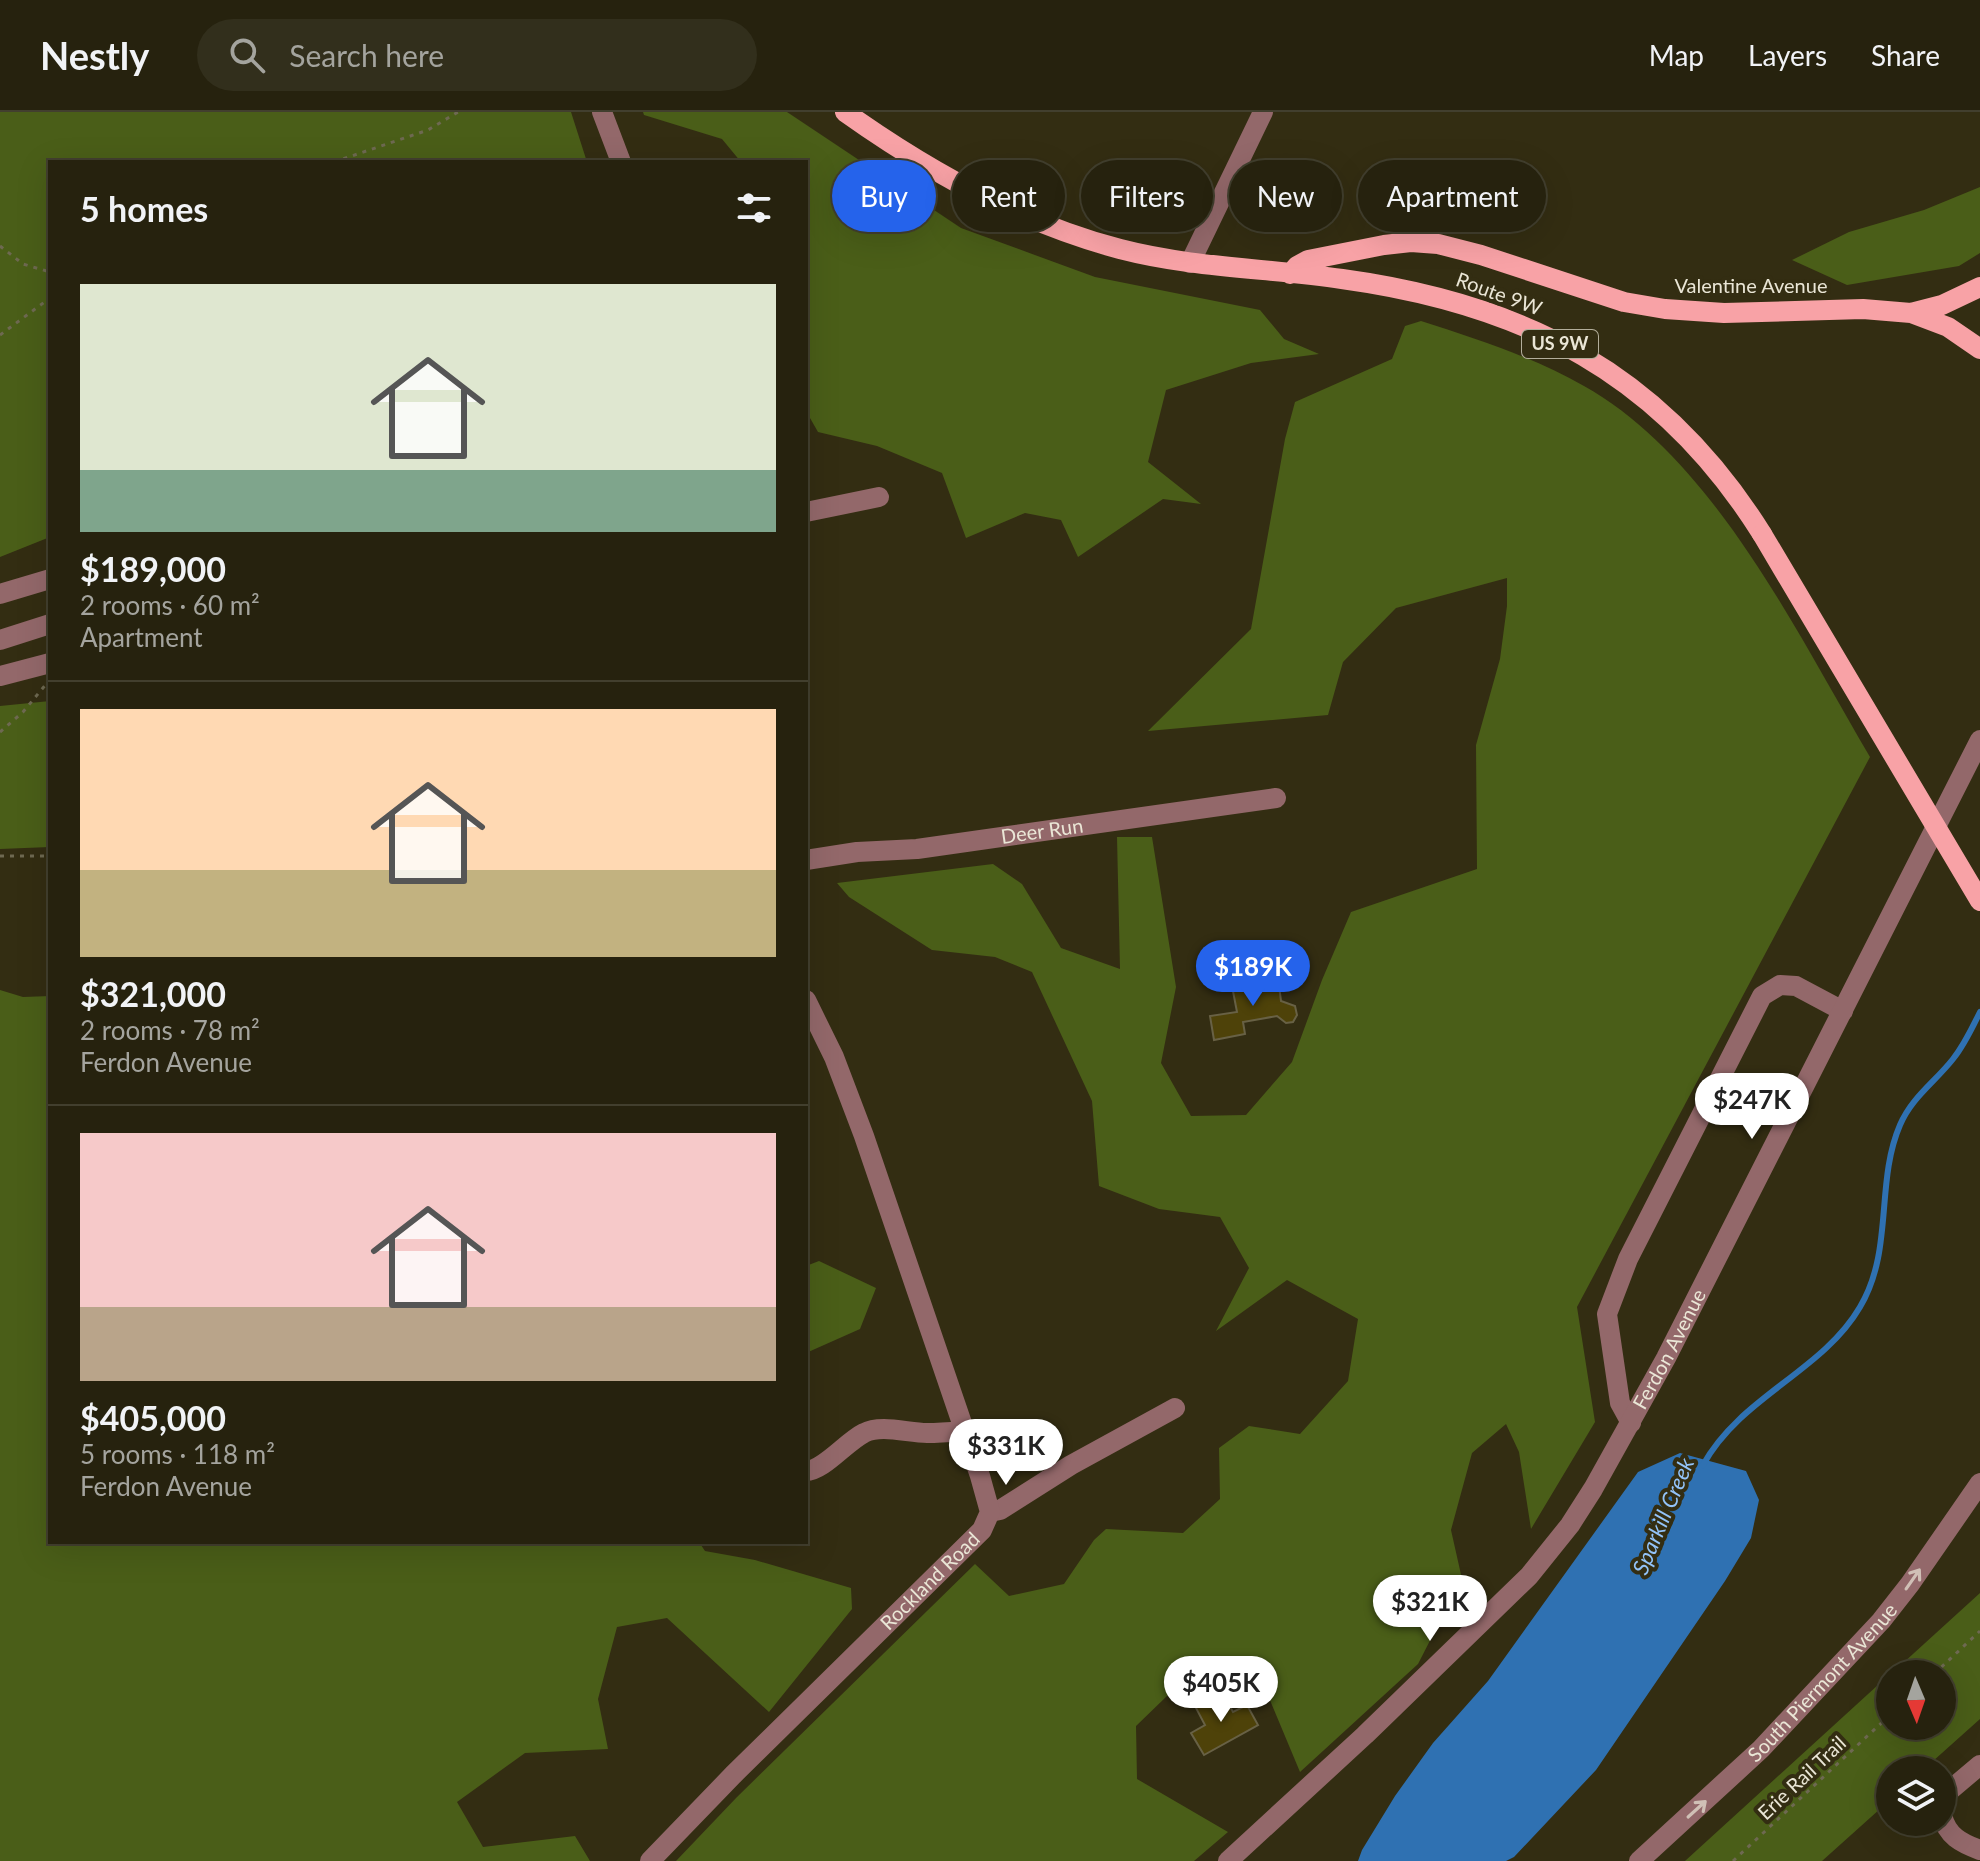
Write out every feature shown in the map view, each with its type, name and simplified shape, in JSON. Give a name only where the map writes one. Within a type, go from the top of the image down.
[{"type":"main road","name":"Route 9W","points":[[845,112],[922,163],[1019,213],[1096,242],[1154,257],[1338,278],[1394,287],[1452,302],[1519,325],[1591,360],[1636,389],[1682,430],[1723,478],[1762,534],[1980,901]]},
{"type":"main road","name":"Valentine Avenue","points":[[1290,274],[1308,260],[1384,245],[1425,243],[1466,250],[1604,296],[1665,309],[1705,313],[1863,309],[1911,313],[1948,327],[1980,349]]},
{"type":"main road","points":[[1911,313],[1942,305],[1980,287]]},
{"type":"street","points":[[602,112],[620,160]]},
{"type":"street","points":[[1190,263],[1263,112]]},
{"type":"street","points":[[808,512],[879,497]]},
{"type":"street","points":[[0,594],[48,580]]},
{"type":"street","points":[[0,640],[48,625]]},
{"type":"street","points":[[0,676],[48,663]]},
{"type":"street","name":"Ferdon Avenue","points":[[1228,1861],[1508,1599],[1570,1525],[1631,1423],[1980,740]]},
{"type":"street","name":"Deer Run","points":[[808,860],[857,852],[917,849],[1276,798]]},
{"type":"street","points":[[1631,1423],[1620,1403],[1607,1314],[1628,1259],[1762,996],[1780,985],[1796,986],[1843,1011]]},
{"type":"street","name":"Rockland Road","points":[[650,1861],[982,1530],[990,1512],[864,1136],[834,1057],[808,1004]]},
{"type":"street","points":[[990,1512],[1000,1510],[1071,1465],[1175,1408]]},
{"type":"street","points":[[808,1471],[822,1465],[850,1441],[868,1431],[965,1431]]},
{"type":"street","name":"South Piermont Avenue","points":[[1639,1861],[1761,1749],[1881,1621],[1980,1483]]},
{"type":"street","points":[[1956,1785],[1980,1765]]},
{"type":"street","points":[[1953,1836],[1980,1850]]},
{"type":"path","points":[[340,160],[428,130],[458,112]]},
{"type":"path","points":[[0,246],[23,264],[48,271]]},
{"type":"path","points":[[0,335],[48,299]]},
{"type":"path","points":[[0,732],[23,712],[48,682]]},
{"type":"path","points":[[0,856],[48,856]]},
{"type":"path","points":[[1949,1660],[1980,1631]]},
{"type":"path","name":"Erie Rail Trail","points":[[1733,1861],[1876,1728]]},
{"type":"green space","points":[[0,112],[571,112],[586,160],[48,160],[48,538],[0,557]]},
{"type":"green space","points":[[643,112],[787,112],[859,160],[832,160],[832,232],[936,232],[936,211],[952,222],[952,232],[972,232],[1095,277],[1260,310],[1284,339],[1319,354],[1251,363],[1166,390],[1148,462],[1201,504],[1163,499],[1078,557],[1061,520],[1025,513],[966,538],[942,473],[877,446],[818,432],[808,414],[808,160],[739,160],[722,139],[644,115]]},
{"type":"green space","points":[[1980,187],[1980,253],[1959,266],[1847,285],[1792,260],[1849,232],[1924,210]]},
{"type":"green space","points":[[1421,321],[1525,357],[1584,386],[1631,418],[1673,457],[1748,552],[1870,757],[1577,1307],[1595,1422],[1531,1529],[1519,1452],[1506,1424],[1472,1453],[1451,1530],[1464,1588],[1440,1621],[1418,1664],[1300,1772],[1254,1662],[1197,1667],[1136,1726],[1137,1779],[1228,1832],[1194,1861],[676,1861],[737,1797],[975,1564],[1009,1596],[1064,1584],[1094,1540],[1106,1529],[1183,1533],[1220,1499],[1219,1448],[1249,1426],[1300,1434],[1348,1381],[1358,1319],[1287,1280],[1216,1331],[1249,1268],[1220,1217],[1159,1209],[1099,1186],[1092,1101],[1032,972],[995,957],[932,950],[849,897],[837,883],[993,864],[1022,884],[1061,948],[1120,969],[1117,837],[1152,837],[1176,987],[1161,1063],[1191,1116],[1246,1115],[1292,1062],[1351,912],[1477,869],[1476,745],[1500,659],[1507,606],[1507,578],[1396,608],[1343,662],[1328,715],[1148,731],[1251,629],[1285,439],[1295,402],[1392,359],[1405,326]]},
{"type":"green space","points":[[48,701],[48,847],[0,849],[0,706]]},
{"type":"green space","points":[[0,990],[23,997],[48,996],[48,1544],[700,1544],[705,1551],[755,1560],[851,1588],[852,1609],[769,1712],[667,1618],[617,1627],[598,1699],[608,1749],[525,1753],[457,1802],[483,1847],[575,1836],[590,1861],[0,1861]]},
{"type":"green space","points":[[819,1261],[876,1288],[860,1329],[808,1352],[808,1265]]},
{"type":"green space","points":[[1980,1593],[1980,1719],[1939,1756],[1876,1756],[1876,1813],[1822,1861],[1685,1861],[1876,1687],[1876,1740],[1956,1740],[1956,1660],[1906,1660]]},
{"type":"water","points":[[1680,1453],[1746,1471],[1759,1500],[1751,1538],[1596,1770],[1514,1857],[1506,1861],[1358,1861],[1395,1796],[1433,1743],[1488,1681],[1638,1472]]},
{"type":"building","points":[[1278,978],[1281,1001],[1295,1006],[1297,1015],[1293,1022],[1286,1023],[1277,1016],[1243,1022],[1245,1034],[1214,1040],[1210,1016],[1237,1012],[1232,986]]},
{"type":"building","points":[[1222,1693],[1233,1712],[1247,1705],[1258,1725],[1204,1755],[1191,1733],[1205,1725],[1196,1708]]},
{"type":"waterway","name":"Sparkill Creek","points":[[1703,1465],[1738,1420],[1825,1349],[1844,1330],[1860,1307],[1877,1263],[1888,1170],[1900,1125],[1917,1098],[1957,1053],[1980,1012]]}]
